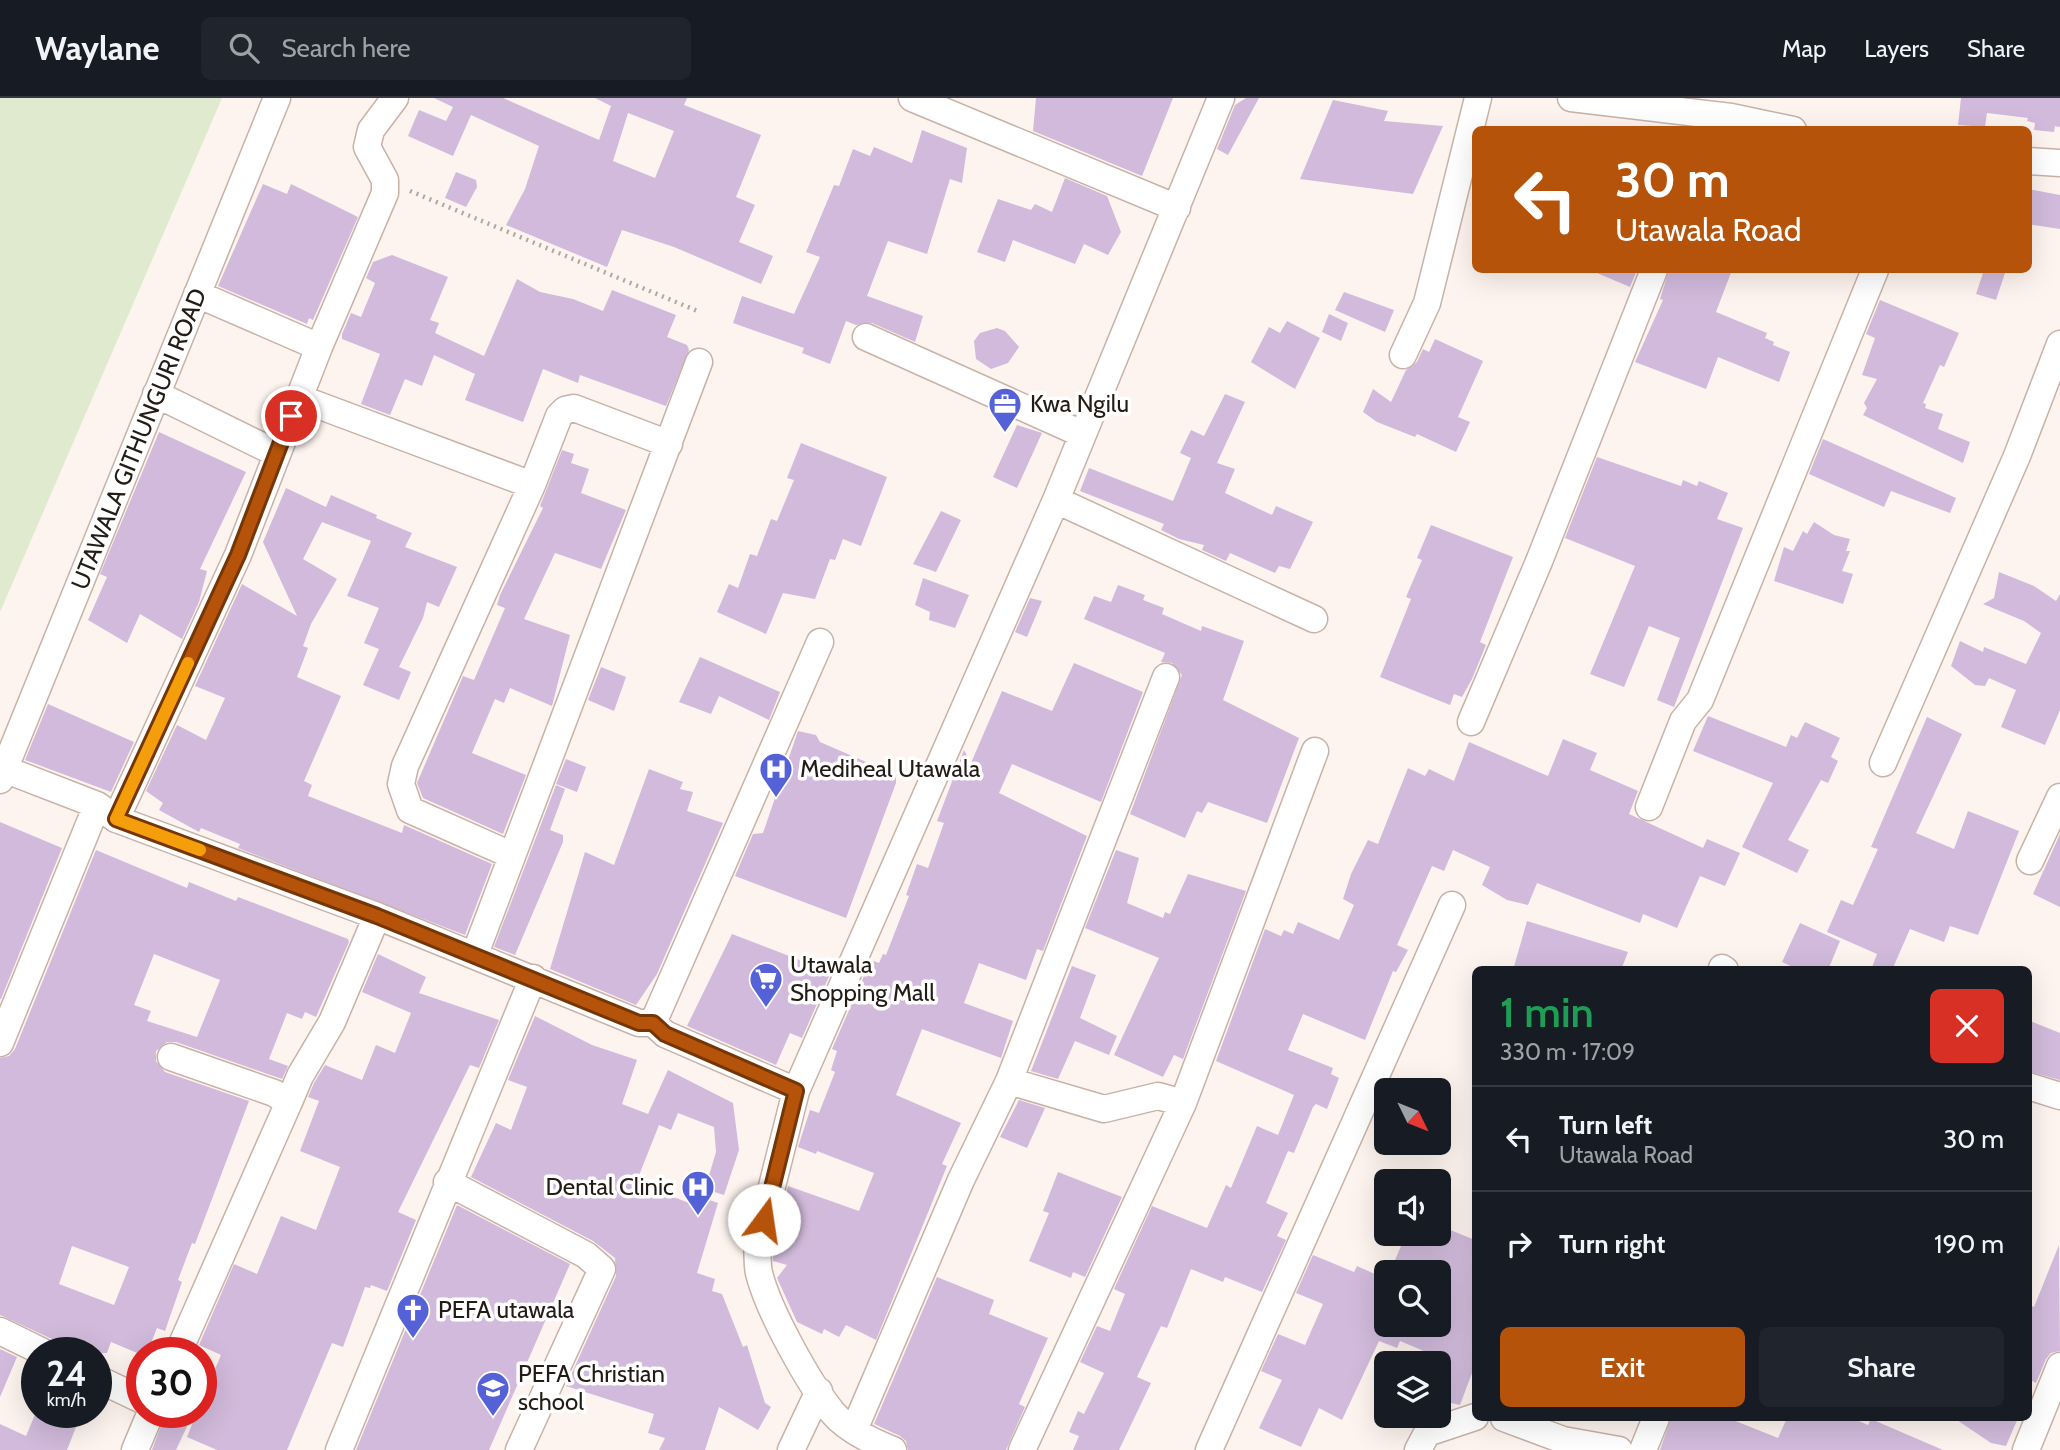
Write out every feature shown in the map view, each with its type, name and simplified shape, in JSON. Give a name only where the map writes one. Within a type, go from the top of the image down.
[{"type":"street","name":"UTAWALA GITHUNGURI ROAD","points":[[2,774],[277,98]]},
{"type":"street","points":[[0,1043],[106,812],[238,555],[319,347],[385,193],[384,180],[367,147],[371,130],[395,98]]},
{"type":"street","points":[[912,98],[1177,208]]},
{"type":"street","points":[[893,1450],[854,1430],[834,1415],[771,1304],[759,1273],[757,1246],[796,1091],[1056,500],[1221,98]]},
{"type":"street","points":[[1404,355],[1427,303],[1478,98]]},
{"type":"street","points":[[1571,98],[1722,115],[1774,126]]},
{"type":"street","points":[[2032,161],[2060,163]]},
{"type":"street","points":[[1471,722],[1540,559],[1653,273]]},
{"type":"street","points":[[1649,807],[1683,721],[1700,700],[1874,273]]},
{"type":"street","points":[[197,294],[319,347]]},
{"type":"street","points":[[866,337],[1082,434]]},
{"type":"street","points":[[1883,763],[2017,456],[2060,344]]},
{"type":"street","points":[[475,954],[699,362]]},
{"type":"street","points":[[156,394],[276,453]]},
{"type":"street","points":[[299,398],[532,485]]},
{"type":"street","points":[[511,855],[420,817],[410,810],[401,784],[405,766],[532,485],[559,416],[565,410],[574,408],[669,444]]},
{"type":"street","points":[[1056,500],[1314,619]]},
{"type":"street","points":[[653,1023],[820,642]]},
{"type":"street","points":[[854,1430],[961,1180],[1009,1081],[1166,677]]},
{"type":"street","points":[[1022,1450],[1183,1102],[1315,751]]},
{"type":"street","points":[[2,774],[475,954],[639,1023],[653,1023],[665,1034],[796,1091]]},
{"type":"street","points":[[2031,861],[2060,797]]},
{"type":"street","points":[[1209,1450],[1452,905]]},
{"type":"street","points":[[185,1337],[300,1076],[332,1022],[377,916]]},
{"type":"street","points":[[339,1450],[533,978]]},
{"type":"street","points":[[172,1058],[274,1093],[289,1102]]},
{"type":"street","points":[[1009,1081],[1104,1109],[1158,1096],[1183,1102]]},
{"type":"street","points":[[2032,1087],[2060,1096]]},
{"type":"street","points":[[447,1182],[586,1255],[602,1269],[519,1450]]},
{"type":"street","points":[[0,1331],[21,1341]]},
{"type":"street","points":[[2026,1450],[2060,1366]]},
{"type":"street","points":[[791,1450],[819,1391]]},
{"type":"street","points":[[1418,1450],[1427,1433],[1472,1418]]},
{"type":"street","points":[[1512,1421],[1563,1440],[1619,1450]]},
{"type":"street","points":[[1643,1450],[1655,1421]]},
{"type":"street","points":[[135,1450],[144,1428]]},
{"type":"path","points":[[384,180],[700,312]]},
{"type":"green space","points":[[0,98],[222,98],[0,612]]},
{"type":"building","points":[[434,98],[503,98],[599,140],[611,106],[595,98],[687,98],[684,105],[761,135],[736,197],[755,205],[739,242],[773,256],[761,284],[674,247],[622,230],[607,267],[506,225],[525,189],[539,146],[471,115],[453,156],[408,136],[419,110],[446,121],[453,107]],"holes":[[[628,113],[674,131],[655,178],[613,161]]]},
{"type":"building","points":[[1036,98],[1173,98],[1142,176],[1033,131]]},
{"type":"building","points":[[1246,98],[1259,98],[1228,155],[1217,149],[1235,105]]},
{"type":"building","points":[[1961,98],[2060,98],[2060,127],[2055,126],[2054,132],[2034,130],[2035,123],[2027,121],[2028,118],[1987,113],[1985,126],[1958,125]]},
{"type":"building","points":[[1333,100],[1388,111],[1384,121],[1443,126],[1413,194],[1300,179]]},
{"type":"building","points":[[922,130],[967,148],[962,183],[950,179],[927,254],[888,241],[867,296],[923,316],[915,342],[872,323],[856,325],[846,321],[830,364],[802,353],[804,348],[733,323],[742,296],[794,314],[820,257],[806,252],[834,185],[839,186],[853,149],[870,156],[874,147],[912,163]]},
{"type":"building","points":[[456,172],[476,180],[477,187],[466,207],[445,198]]},
{"type":"building","points":[[1065,178],[1107,196],[1121,232],[1108,255],[1084,244],[1075,264],[1013,240],[1005,262],[977,252],[998,199],[1031,210],[1035,204],[1052,212]]},
{"type":"building","points":[[263,184],[287,194],[291,184],[358,217],[313,320],[309,318],[307,324],[218,286]]},
{"type":"building","points":[[2032,190],[2060,195],[2060,229],[2032,225]]},
{"type":"building","points":[[392,255],[448,277],[430,320],[439,323],[435,333],[484,356],[517,279],[540,292],[573,299],[603,311],[612,290],[676,315],[667,337],[687,345],[689,350],[666,406],[580,375],[578,383],[543,369],[523,422],[465,400],[475,374],[434,355],[422,386],[405,379],[390,415],[361,404],[380,354],[342,339],[342,334],[351,313],[361,317],[375,283],[366,278],[373,262]]},
{"type":"building","points":[[1597,273],[1636,273],[1630,287]]},
{"type":"building","points":[[1668,273],[1731,273],[1716,312],[1767,333],[1765,338],[1774,342],[1773,345],[1790,352],[1779,382],[1718,357],[1706,389],[1635,362],[1663,300],[1660,299]]},
{"type":"building","points":[[1983,273],[2005,273],[1996,300],[1976,294]]},
{"type":"building","points":[[1344,292],[1394,310],[1385,332],[1335,310]]},
{"type":"building","points":[[1880,300],[1959,333],[1944,367],[1940,365],[1923,403],[1926,404],[1925,408],[1943,414],[1938,429],[1970,442],[1963,463],[1863,415],[1867,408],[1864,403],[1877,379],[1862,375],[1875,338],[1866,334]]},
{"type":"building","points":[[1329,314],[1348,323],[1341,341],[1322,332]]},
{"type":"building","points":[[1287,321],[1320,338],[1295,389],[1251,362],[1269,327],[1280,333]]},
{"type":"building","points":[[997,328],[1005,331],[1019,347],[1008,363],[991,369],[976,359],[974,341],[980,333]]},
{"type":"building","points":[[1435,339],[1483,361],[1458,417],[1470,422],[1456,452],[1417,434],[1415,437],[1377,422],[1363,412],[1373,389],[1391,402],[1406,370],[1417,362],[1423,349],[1429,352]]},
{"type":"building","points":[[1225,394],[1245,402],[1217,463],[1235,469],[1225,493],[1272,515],[1276,506],[1313,522],[1290,569],[1279,566],[1275,573],[1230,553],[1226,561],[1202,550],[1204,545],[1179,539],[1161,530],[1164,524],[1080,491],[1089,468],[1173,501],[1191,458],[1180,453],[1191,430],[1204,436]]},
{"type":"building","points":[[1017,425],[1042,433],[1017,488],[993,477]]},
{"type":"building","points":[[159,432],[246,472],[200,569],[207,571],[199,602],[182,639],[140,614],[127,643],[88,620],[107,577],[100,574]]},
{"type":"building","points":[[1823,439],[1956,498],[1950,513],[1891,491],[1884,507],[1809,474]]},
{"type":"building","points":[[801,443],[887,477],[861,546],[843,539],[835,560],[830,559],[815,599],[783,593],[766,634],[717,612],[729,584],[738,588],[750,554],[757,556],[771,519],[777,521],[794,480],[787,478]]},
{"type":"building","points":[[562,450],[574,454],[571,463],[589,469],[581,493],[626,510],[601,569],[555,553],[524,619],[570,635],[552,706],[510,688],[504,703],[495,699],[472,753],[526,775],[503,834],[423,798],[417,783],[463,676],[474,680],[505,608],[497,605],[500,595],[543,508],[540,506]]},
{"type":"building","points":[[1597,457],[1681,486],[1683,480],[1697,486],[1699,481],[1728,493],[1717,519],[1743,528],[1674,707],[1657,700],[1680,638],[1649,626],[1624,687],[1590,674],[1635,566],[1565,538]]},
{"type":"building","points":[[286,488],[326,507],[331,495],[377,515],[376,518],[412,533],[405,547],[457,567],[439,607],[427,602],[423,618],[399,667],[411,672],[399,700],[363,685],[379,649],[364,643],[379,608],[347,596],[371,541],[322,522],[303,559],[337,579],[311,624],[303,646],[308,648],[297,677],[341,696],[304,781],[312,785],[308,796],[402,833],[404,825],[492,864],[465,935],[238,848],[240,844],[201,828],[199,832],[159,810],[163,803],[146,791],[177,725],[206,740],[225,698],[195,686],[242,584],[297,616],[263,542]]},
{"type":"building","points":[[941,511],[961,520],[936,572],[913,564]]},
{"type":"building","points":[[1814,522],[1834,535],[1850,539],[1846,551],[1850,551],[1842,571],[1853,574],[1843,604],[1774,581],[1784,547],[1793,551],[1803,531],[1807,534]]},
{"type":"building","points":[[1431,525],[1513,557],[1480,642],[1486,645],[1472,679],[1462,697],[1454,694],[1450,705],[1380,677],[1411,599],[1406,597],[1422,560],[1417,558]]},
{"type":"building","points":[[1999,572],[2034,586],[2056,601],[2060,594],[2060,710],[2045,745],[2001,727],[2016,690],[1989,678],[1985,686],[1975,685],[1951,666],[1960,641],[1983,652],[1984,647],[2026,664],[2041,633],[2024,621],[1983,604],[1994,598]]},
{"type":"building","points":[[923,578],[969,595],[955,628],[929,620],[930,612],[915,605]]},
{"type":"building","points":[[1118,585],[1145,595],[1143,600],[1164,608],[1162,614],[1201,631],[1202,626],[1244,641],[1223,700],[1299,738],[1267,823],[1208,802],[1202,813],[1197,811],[1185,838],[1130,814],[1182,675],[1172,663],[1161,662],[1165,653],[1084,619],[1094,596],[1111,602]]},
{"type":"building","points":[[1030,598],[1042,601],[1027,637],[1015,632]]},
{"type":"building","points":[[700,657],[780,692],[769,720],[719,696],[711,714],[679,702]]},
{"type":"building","points":[[1074,663],[1143,692],[1101,802],[1012,764],[999,793],[1087,836],[1043,951],[1037,949],[1026,980],[979,963],[964,1003],[1013,1021],[1001,1058],[922,1029],[896,1095],[961,1123],[942,1164],[947,1166],[876,1340],[846,1325],[839,1337],[824,1329],[822,1334],[797,1322],[777,1278],[787,1265],[773,1261],[773,1247],[788,1186],[859,1211],[874,1173],[817,1151],[816,1154],[798,1147],[810,1110],[819,1113],[835,1072],[831,1070],[837,1051],[832,1049],[871,960],[879,963],[883,954],[886,955],[909,896],[906,895],[917,864],[928,868],[944,823],[937,821],[964,750],[971,763],[1002,691],[1052,711]]},
{"type":"building","points":[[601,667],[626,677],[614,711],[588,700]]},
{"type":"building","points":[[48,704],[134,742],[111,792],[25,760]]},
{"type":"building","points":[[1708,716],[1786,747],[1791,735],[1797,738],[1805,722],[1840,738],[1831,757],[1838,761],[1828,783],[1821,780],[1788,840],[1809,850],[1797,873],[1742,847],[1773,783],[1693,751]]},
{"type":"building","points":[[1927,717],[1962,734],[1916,833],[1954,849],[1968,811],[2019,831],[1978,935],[1950,926],[1944,942],[1910,929],[1894,966],[1872,966],[1877,954],[1827,932],[1841,900],[1853,905],[1878,849],[1871,847]]},
{"type":"building","points":[[798,731],[816,735],[820,742],[896,775],[896,783],[846,918],[735,876],[753,834],[763,833]]},
{"type":"building","points":[[1563,739],[1597,753],[1590,770],[1638,791],[1629,814],[1703,848],[1707,839],[1740,853],[1725,886],[1700,876],[1677,928],[1643,914],[1640,923],[1537,883],[1528,905],[1507,900],[1482,885],[1490,867],[1453,850],[1444,871],[1432,866],[1397,945],[1408,950],[1396,972],[1393,971],[1365,1040],[1303,1014],[1288,1050],[1333,1068],[1331,1074],[1339,1078],[1327,1109],[1316,1104],[1313,1107],[1294,1153],[1288,1151],[1266,1203],[1288,1213],[1277,1236],[1286,1240],[1262,1292],[1225,1277],[1223,1282],[1191,1269],[1167,1328],[1161,1326],[1137,1377],[1151,1383],[1119,1450],[1073,1450],[1079,1436],[1069,1432],[1078,1411],[1084,1414],[1104,1373],[1080,1362],[1097,1326],[1110,1331],[1125,1294],[1114,1289],[1152,1206],[1207,1228],[1226,1185],[1231,1188],[1257,1126],[1278,1135],[1294,1095],[1216,1061],[1265,929],[1281,936],[1284,930],[1293,934],[1298,922],[1339,940],[1354,905],[1343,899],[1351,874],[1368,840],[1378,844],[1408,768],[1425,776],[1429,769],[1454,781],[1469,742],[1548,776]]},
{"type":"building","points":[[566,759],[586,767],[577,792],[556,784]]},
{"type":"building","points":[[649,769],[683,782],[680,789],[693,792],[687,811],[723,823],[657,974],[636,1005],[550,969],[585,852],[614,865]]},
{"type":"building","points":[[556,785],[565,789],[550,830],[563,835],[563,842],[515,955],[494,947]]},
{"type":"building","points":[[0,822],[62,848],[1,999],[0,999]]},
{"type":"building","points":[[2060,834],[2060,907],[2033,894]]},
{"type":"building","points":[[96,850],[187,888],[189,882],[236,901],[238,897],[348,939],[316,1017],[305,1012],[302,1019],[287,1013],[269,1059],[288,1066],[282,1079],[176,1042],[167,1042],[156,1051],[156,1061],[165,1072],[249,1101],[195,1244],[192,1243],[178,1280],[182,1282],[165,1331],[157,1328],[153,1337],[126,1337],[126,1348],[112,1342],[112,1337],[48,1337],[0,1315],[0,1058],[9,1056],[15,1049]],"holes":[[[154,954],[220,980],[197,1037],[147,1021],[151,1011],[134,1005]],[[72,1246],[129,1267],[114,1305],[59,1284]]]},
{"type":"building","points":[[1116,850],[1139,858],[1127,903],[1163,918],[1165,912],[1170,914],[1188,874],[1246,891],[1183,1059],[1174,1055],[1163,1077],[1114,1055],[1159,958],[1085,928]]},
{"type":"building","points":[[1527,921],[1628,952],[1623,966],[1514,966]]},
{"type":"building","points":[[1800,923],[1840,941],[1830,966],[1790,966],[1782,962]]},
{"type":"building","points":[[732,934],[831,972],[802,1038],[790,1033],[776,1065],[687,1026]]},
{"type":"building","points":[[378,954],[426,977],[419,993],[499,1020],[479,1068],[470,1065],[398,1212],[416,1220],[387,1291],[371,1285],[370,1288],[365,1287],[343,1347],[332,1343],[287,1450],[217,1450],[187,1437],[191,1428],[217,1428],[217,1364],[221,1355],[217,1353],[217,1337],[202,1337],[234,1264],[257,1274],[281,1216],[316,1230],[340,1167],[300,1151],[319,1101],[308,1097],[314,1083],[325,1065],[362,1080],[376,1045],[395,1053],[411,1013],[362,992]]},
{"type":"building","points":[[1072,966],[1096,975],[1080,1018],[1117,1036],[1109,1055],[1075,1041],[1058,1079],[1031,1071]]},
{"type":"building","points":[[535,1016],[592,1045],[637,1060],[622,1104],[648,1114],[668,1070],[733,1103],[739,1150],[724,1195],[705,1189],[716,1152],[714,1127],[678,1113],[671,1130],[659,1125],[636,1183],[692,1204],[695,1195],[718,1203],[697,1273],[715,1279],[712,1291],[722,1294],[743,1347],[747,1345],[765,1403],[771,1407],[758,1430],[719,1407],[705,1450],[659,1450],[665,1438],[648,1433],[654,1414],[566,1386],[616,1276],[615,1258],[593,1241],[471,1177],[496,1123],[511,1130],[527,1087],[508,1080]]},
{"type":"building","points":[[2032,1022],[2060,1033],[2060,1080],[2032,1072]]},
{"type":"building","points":[[1019,1100],[1045,1108],[1027,1148],[1000,1137]]},
{"type":"building","points":[[1058,1172],[1122,1197],[1085,1277],[1073,1272],[1071,1278],[1029,1261],[1049,1213],[1043,1211]]},
{"type":"building","points":[[457,1205],[570,1264],[489,1450],[356,1450]]},
{"type":"building","points":[[1451,1230],[1472,1239],[1472,1373],[1460,1405],[1451,1403],[1451,1351],[1424,1351],[1400,1341],[1397,1348],[1379,1341],[1342,1420],[1319,1408],[1301,1447],[1259,1428],[1282,1380],[1261,1371],[1278,1334],[1305,1345],[1323,1304],[1296,1293],[1313,1255],[1354,1272],[1357,1266],[1374,1274],[1374,1337],[1451,1337],[1451,1260],[1395,1260],[1401,1246],[1451,1246]]},
{"type":"building","points":[[2059,1245],[2060,1351],[2051,1353],[2046,1359],[2036,1383],[2032,1381],[2032,1306],[2034,1307]]},
{"type":"building","points":[[937,1277],[994,1300],[989,1314],[1048,1338],[1019,1404],[1025,1407],[1006,1450],[908,1450],[906,1441],[900,1436],[874,1424]]},
{"type":"building","points":[[0,1349],[17,1357],[0,1397]]},
{"type":"building","points":[[1670,1421],[1736,1421],[1778,1438],[1786,1421],[1859,1421],[1868,1425],[1870,1421],[1876,1421],[1943,1450],[1660,1450]]},
{"type":"building","points":[[1958,1421],[2017,1421],[2006,1446],[1991,1443]]},
{"type":"building","points":[[0,1424],[26,1436],[29,1428],[76,1428],[67,1450],[0,1450]]},
{"type":"building","points":[[160,1428],[186,1428],[176,1450],[152,1450]]},
{"type":"slow traffic","points":[[188,663],[116,819],[200,850]]},
{"type":"place","name":"Kwa Ngilu","points":[[1005,434]]},
{"type":"place","name":"Mediheal Utawala","points":[[776,799]]},
{"type":"place","name":"Utawala Shopping Mall","points":[[766,1009]]},
{"type":"place","name":"Dental Clinic","points":[[698,1217]]},
{"type":"place","name":"PEFA utawala","points":[[413,1340]]},
{"type":"place","name":"PEFA Christian school","points":[[493,1418]]},
{"type":"route","points":[[291,416],[238,555],[116,819],[377,916],[639,1023],[653,1023],[665,1034],[796,1091],[764,1220]]}]
